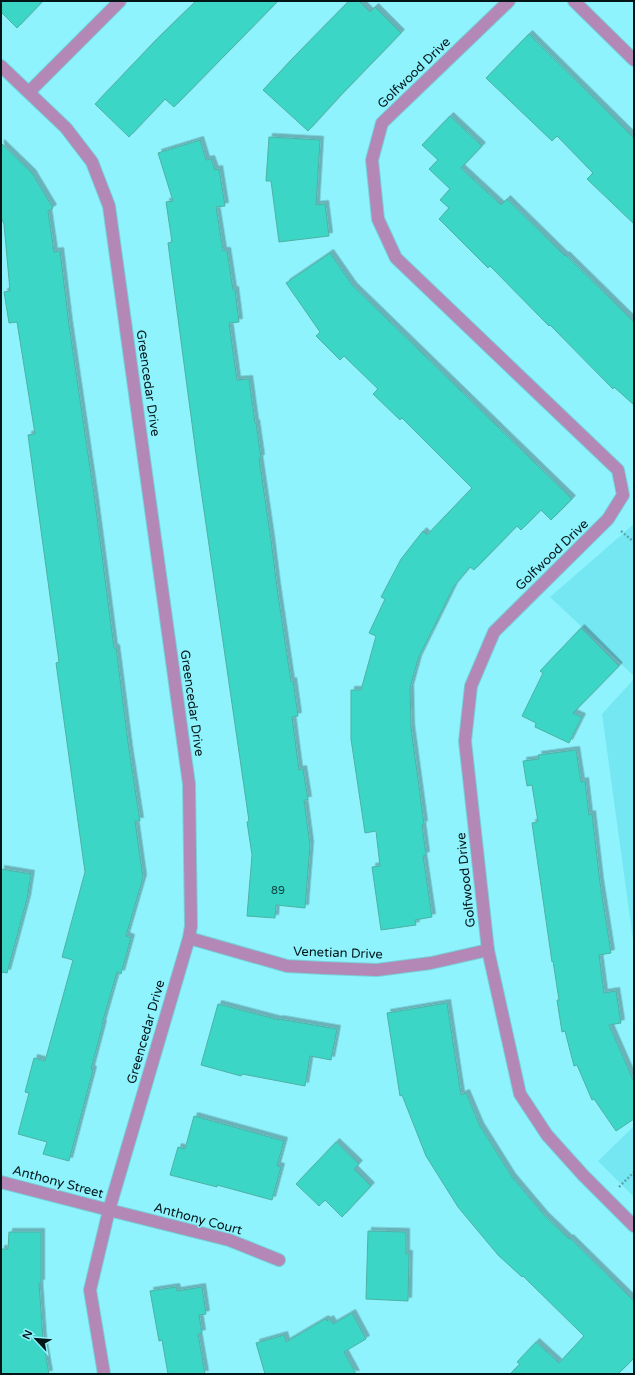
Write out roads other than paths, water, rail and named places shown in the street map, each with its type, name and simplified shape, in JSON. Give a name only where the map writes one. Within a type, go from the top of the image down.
[{"type":"street","points":[[29,92],[120,1]]},
{"type":"street","name":"Golfwood Drive","points":[[509,1],[382,123],[372,160],[378,219],[396,258],[618,470],[623,495],[608,519],[494,632],[470,686],[466,741],[488,950],[520,1094],[547,1135],[583,1175],[634,1226]]},
{"type":"street","points":[[574,1],[634,60]]},
{"type":"street","name":"Greencedar Drive","points":[[1,66],[66,128],[92,162],[109,206],[189,784],[191,926],[189,938],[109,1210],[90,1290],[104,1374]]},
{"type":"street","name":"Venetian Drive","points":[[189,938],[287,966],[347,969],[378,970],[431,963],[488,950]]},
{"type":"street","name":"Anthony Street","points":[[1,1182],[109,1210]]},
{"type":"street","name":"Anthony Court","points":[[109,1210],[229,1240],[279,1260]]}]
